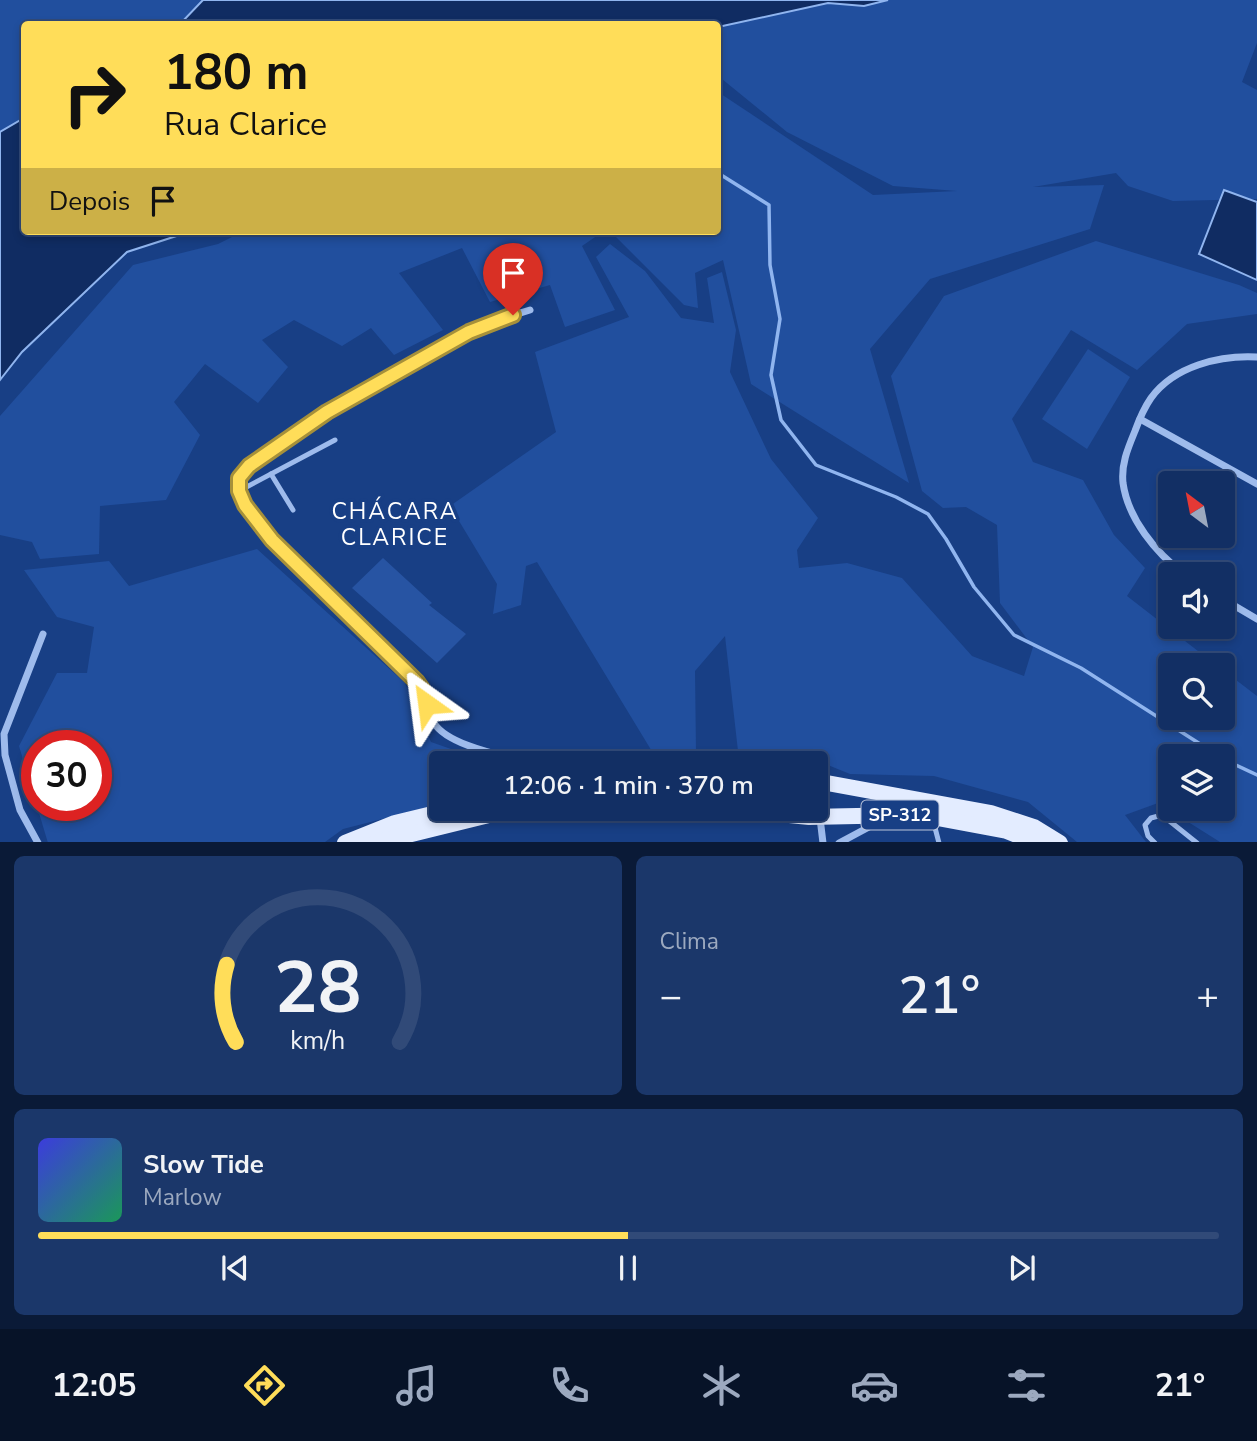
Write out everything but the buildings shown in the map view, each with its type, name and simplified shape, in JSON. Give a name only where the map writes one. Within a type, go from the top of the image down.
[{"type":"main road","name":"SP-312","points":[[828,783],[1002,816],[1034,827],[1060,842]]},
{"type":"main road","points":[[345,842],[395,823],[429,815]]},
{"type":"main road","name":"SP-312","points":[[828,817],[932,817],[1007,831],[1036,842]]},
{"type":"main road","points":[[375,842],[463,821]]},
{"type":"street","points":[[489,751],[443,734],[436,727],[417,682],[272,540],[245,505],[239,491],[239,478],[249,466],[327,412],[469,332],[530,310]]},
{"type":"street","points":[[1169,562],[1146,535],[1126,495],[1123,482],[1125,454],[1140,419],[1157,392],[1185,372],[1221,358],[1257,357]]},
{"type":"street","points":[[1140,419],[1257,484]]},
{"type":"street","points":[[1235,606],[1257,619]]},
{"type":"street","points":[[38,842],[20,810],[5,755],[4,734],[43,634]]},
{"type":"street","points":[[839,842],[889,816]]},
{"type":"street","points":[[820,821],[823,842]]},
{"type":"lane","points":[[239,491],[335,440]]},
{"type":"lane","points":[[271,474],[293,510]]},
{"type":"lane","points":[[1156,842],[1148,836],[1145,825],[1151,818],[1162,815],[1197,842]]},
{"type":"lane","points":[[932,817],[939,842]]},
{"type":"shaded area","points":[[0,0],[203,0],[183,21],[21,21],[21,120],[0,132]]},
{"type":"shaded area","points":[[203,0],[888,0],[864,6],[828,3],[721,26],[721,21],[183,21]]},
{"type":"shaded area","points":[[888,0],[1257,0],[1257,43],[1242,82],[1257,90],[1257,199],[1173,201],[1128,186],[1116,173],[1033,187],[1104,185],[1090,229],[930,279],[870,349],[909,483],[751,384],[723,260],[695,273],[698,308],[684,305],[614,235],[721,235],[721,94],[873,195],[957,191],[893,186],[787,132],[721,79],[721,26],[828,3],[864,6]]},
{"type":"shaded area","points":[[21,120],[21,235],[180,235],[127,252],[22,352],[0,380],[0,132]]},
{"type":"shaded area","points":[[1224,190],[1257,202],[1257,280],[1199,254]]},
{"type":"shaded area","points":[[236,235],[598,235],[582,246],[615,310],[565,327],[550,285],[490,302],[462,248],[399,273],[443,330],[394,355],[371,328],[342,346],[294,320],[262,340],[288,367],[258,403],[205,364],[174,402],[200,435],[166,500],[100,506],[99,554],[40,559],[32,542],[0,535],[0,416],[133,265],[218,244]]},
{"type":"shaded area","points":[[1096,241],[1257,293],[1257,314],[1187,324],[1137,370],[1071,330],[1012,419],[1033,462],[1083,480],[1114,535],[1145,568],[1127,596],[1158,620],[1158,639],[1182,639],[1201,653],[1158,653],[1158,730],[1235,730],[1235,679],[1257,696],[1257,842],[1220,842],[1187,821],[1235,821],[1235,744],[1158,744],[1158,803],[1125,815],[1146,842],[1077,842],[1028,802],[934,776],[850,774],[828,765],[828,751],[738,751],[725,636],[695,671],[696,751],[652,751],[537,562],[526,566],[521,605],[493,614],[497,584],[450,506],[556,432],[535,352],[629,317],[596,257],[610,244],[645,271],[681,318],[714,323],[707,278],[722,272],[736,330],[730,372],[771,459],[818,518],[797,550],[799,568],[847,563],[902,578],[972,656],[1024,676],[1033,647],[1000,603],[997,525],[966,507],[943,508],[922,491],[891,376],[944,296]]},
{"type":"shaded area","points":[[1088,349],[1130,377],[1087,449],[1042,419]]},
{"type":"shaded area","points":[[257,549],[405,683],[431,742],[457,751],[429,751],[429,807],[343,829],[325,842],[48,842],[41,821],[112,821],[112,730],[27,730],[57,673],[87,673],[94,627],[57,617],[24,570],[109,561],[129,586]]},
{"type":"waterway","points":[[721,175],[769,205],[770,265],[780,319],[771,375],[781,420],[816,465],[896,497],[928,514],[974,587],[1014,635],[1081,668],[1200,744]]},
{"type":"waterway","points":[[1235,765],[1257,775]]},
{"type":"district","name":"CHÁCARA CLARICE","points":[[395,524]]},
{"type":"route","points":[[427,704],[417,682],[272,540],[245,505],[239,491],[239,478],[249,466],[327,412],[469,332],[513,315]]}]
